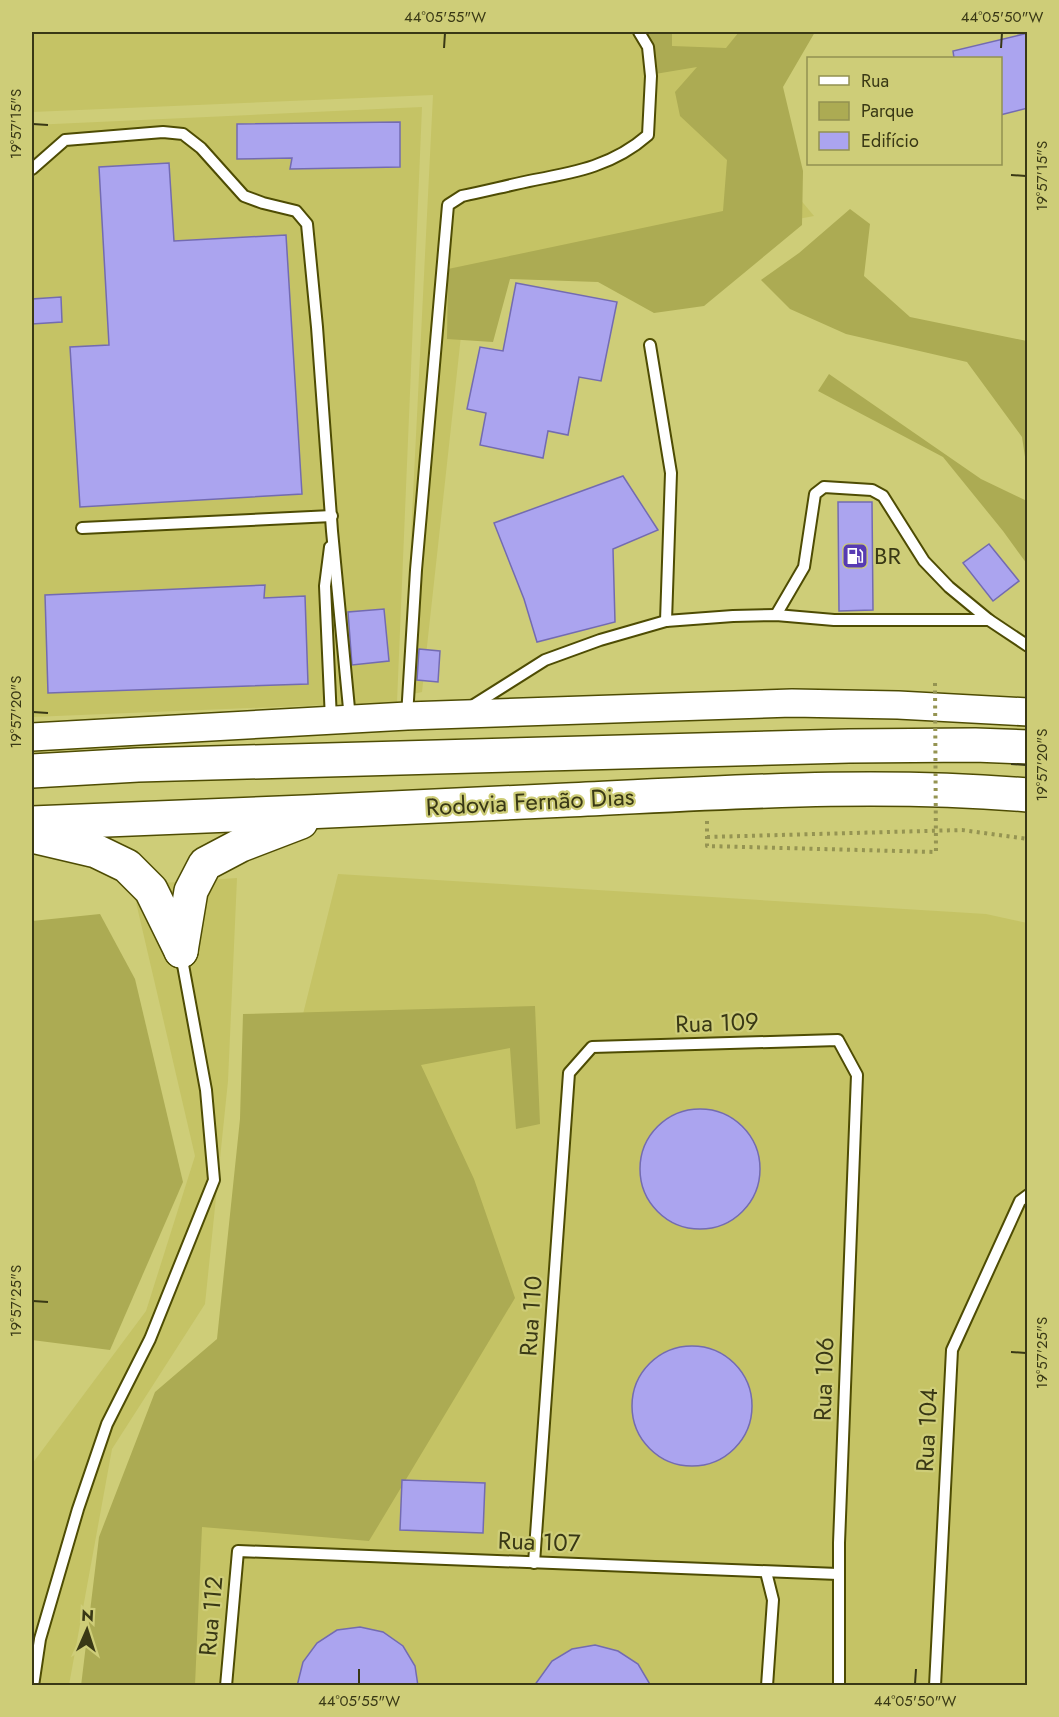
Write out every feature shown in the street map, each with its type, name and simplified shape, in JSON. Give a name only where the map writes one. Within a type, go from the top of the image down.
[{"type":"highway","name":"Rodovia Fernão Dias","points":[[32,771],[138,765],[849,746],[1028,747]]},
{"type":"highway","name":"Rodovia Fernão Dias","points":[[32,823],[327,812],[861,787],[970,790],[1028,795]]},
{"type":"highway","points":[[181,951],[191,891],[205,864],[241,845],[327,812]]},
{"type":"highway","points":[[32,836],[96,851],[127,866],[151,890],[181,951]]},
{"type":"street","points":[[32,737],[406,716],[792,703],[898,705],[1028,712]]},
{"type":"lane","points":[[406,716],[416,570],[448,205],[462,196],[585,170],[620,156],[648,135],[651,76],[648,47],[639,32]]},
{"type":"lane","points":[[32,170],[65,140],[163,132],[183,134],[201,148],[244,196],[296,211],[307,224],[332,516],[341,720]]},
{"type":"lane","points":[[650,345],[670,473],[666,621]]},
{"type":"lane","points":[[776,615],[804,567],[815,494],[824,487],[872,490],[883,496],[924,561],[989,620],[1028,646]]},
{"type":"lane","points":[[82,528],[332,516]]},
{"type":"lane","points":[[332,531],[325,586],[341,720]]},
{"type":"lane","points":[[459,714],[545,660],[600,640],[666,621],[776,615],[834,620],[989,620]]},
{"type":"lane","points":[[33,1686],[40,1640],[78,1509],[106,1424],[150,1339],[214,1180],[206,1090],[181,951]]},
{"type":"lane","name":"Rua 109","points":[[569,1073],[592,1047],[838,1040],[857,1075]]},
{"type":"lane","name":"Rua 110","points":[[534,1563],[569,1073]]},
{"type":"lane","name":"Rua 106","points":[[838,1686],[838,1574],[857,1075]]},
{"type":"lane","name":"Rua 104","points":[[935,1686],[952,1350],[1020,1201],[1028,1195]]},
{"type":"lane","name":"Rua 107","points":[[238,1551],[838,1574]]},
{"type":"lane","name":"Rua 112","points":[[226,1686],[238,1551]]},
{"type":"lane","points":[[766,1572],[772,1600],[767,1686]]},
{"type":"path","points":[[707,846],[936,852],[935,683]]},
{"type":"path","points":[[707,837],[962,830],[1028,839]]},
{"type":"shaded area","points":[[32,32],[805,32],[748,137],[814,216],[467,281],[422,692],[403,696],[433,95],[32,112]]},
{"type":"shaded area","points":[[422,107],[397,702],[32,717],[32,125]]},
{"type":"shaded area","points":[[338,874],[986,914],[1027,923],[1027,1685],[137,1686],[137,1678]]},
{"type":"shaded area","points":[[237,878],[228,1081],[205,1304],[112,1449],[69,1685],[32,1685],[32,1464],[146,1311],[195,1156],[132,885]]},
{"type":"green space","points":[[645,32],[672,32],[672,46],[726,48],[739,32],[815,32],[783,87],[803,171],[802,225],[704,306],[654,313],[598,282],[510,279],[493,342],[447,339],[448,269],[723,211],[727,160],[680,116],[675,92],[697,67],[655,74]]},
{"type":"green space","points":[[850,209],[870,224],[864,276],[910,317],[1027,341],[1027,470],[1022,437],[967,362],[846,334],[790,309],[761,280],[799,253]]},
{"type":"green space","points":[[829,374],[981,479],[1027,501],[1027,564],[943,457],[818,391]]},
{"type":"green space","points":[[100,914],[135,979],[183,1182],[110,1350],[32,1340],[32,921]]},
{"type":"green space","points":[[535,1006],[540,1124],[516,1129],[510,1048],[421,1065],[474,1179],[515,1298],[369,1541],[202,1527],[195,1685],[81,1686],[99,1537],[155,1392],[217,1339],[240,1119],[243,1014]]},
{"type":"building","points":[[1028,33],[1028,108],[1002,114],[1002,57],[954,57],[953,51]]},
{"type":"building","points":[[400,122],[400,167],[290,169],[292,158],[237,159],[237,124]]},
{"type":"building","points":[[169,163],[174,241],[286,235],[302,494],[80,507],[70,347],[109,345],[99,167]]},
{"type":"building","points":[[516,283],[617,302],[601,381],[579,377],[568,435],[548,431],[543,458],[480,445],[486,413],[467,409],[480,347],[503,351]]},
{"type":"building","points":[[61,297],[62,322],[32,324],[32,299]]},
{"type":"building","points":[[623,476],[658,530],[613,549],[615,622],[537,642],[524,599],[494,523]]},
{"type":"building","name":"BR","points":[[838,502],[872,502],[873,610],[839,611]]},
{"type":"building","points":[[989,544],[1019,581],[993,601],[963,563]]},
{"type":"building","points":[[265,585],[264,598],[305,596],[308,684],[48,693],[45,595]]},
{"type":"building","points":[[384,609],[389,661],[352,665],[348,612]]},
{"type":"building","points":[[419,649],[440,651],[438,682],[417,680]]},
{"type":"building","points":[[700,1109],[723,1114],[742,1127],[755,1146],[760,1169],[755,1192],[742,1211],[723,1224],[700,1229],[677,1224],[658,1211],[645,1192],[640,1169],[645,1146],[658,1127],[677,1114]]},
{"type":"building","points":[[692,1346],[715,1351],[734,1364],[747,1383],[752,1406],[747,1429],[734,1448],[715,1461],[692,1466],[669,1461],[650,1448],[637,1429],[632,1406],[637,1383],[650,1364],[669,1351]]},
{"type":"building","points":[[402,1480],[485,1483],[483,1533],[400,1530]]},
{"type":"building","points":[[360,1627],[383,1632],[403,1646],[415,1666],[418,1686],[297,1686],[303,1662],[317,1643],[337,1630]]},
{"type":"building","points":[[595,1645],[618,1651],[638,1664],[651,1686],[534,1686],[552,1661],[572,1649]]},
{"type":"place","name":"BR","points":[[855,556]]}]
